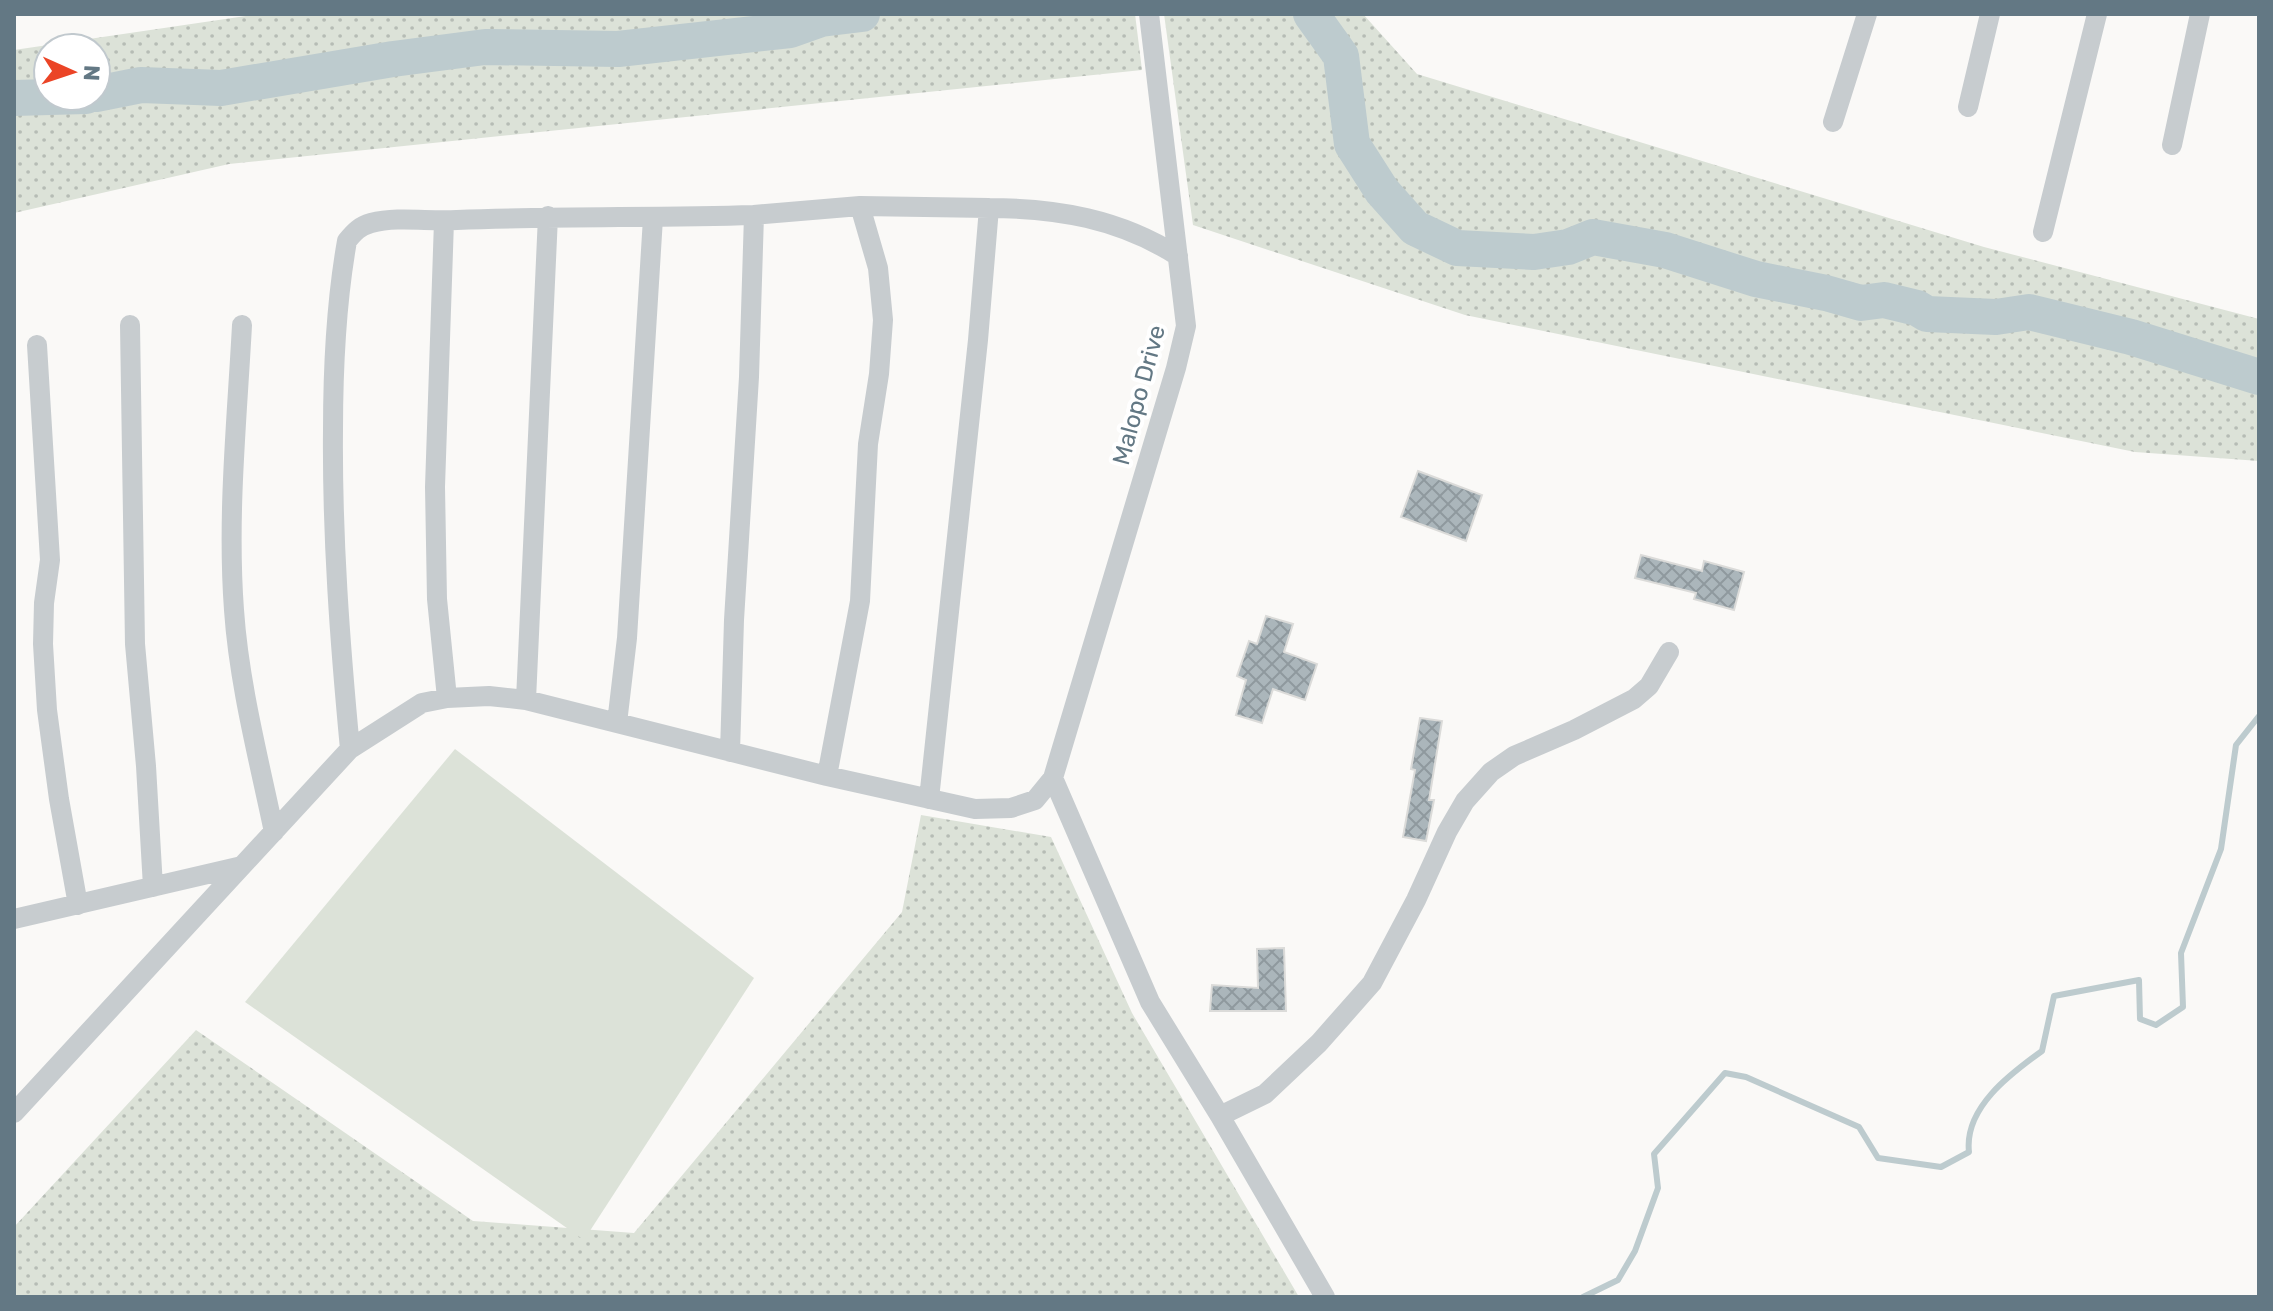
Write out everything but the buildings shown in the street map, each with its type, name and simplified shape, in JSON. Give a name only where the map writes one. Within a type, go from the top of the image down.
[{"type":"street","name":"Malopo Drive","points":[[1053,778],[1186,326],[1149,14]]},
{"type":"street","points":[[1833,122],[1867,14]]},
{"type":"street","points":[[1968,107],[1990,14]]},
{"type":"street","points":[[2043,232],[2097,14]]},
{"type":"street","points":[[2172,145],[2200,14]]},
{"type":"street","points":[[350,749],[338,620],[332,501],[333,364],[342,268],[347,241],[356,230],[369,223],[387,220],[444,221],[548,216],[653,218],[754,215],[860,206],[989,208],[1049,211],[1088,217],[1156,242],[1178,256]]},
{"type":"street","points":[[827,776],[860,601],[868,444],[879,374],[883,320],[878,268],[860,206]]},
{"type":"street","points":[[929,799],[989,208]]},
{"type":"street","points":[[730,752],[754,215]]},
{"type":"street","points":[[526,700],[548,216]]},
{"type":"street","points":[[617,723],[627,638],[653,218]]},
{"type":"street","points":[[444,221],[435,487],[437,599],[447,698]]},
{"type":"street","points":[[130,325],[135,644],[153,887]]},
{"type":"street","points":[[242,325],[230,537],[234,614],[274,832]]},
{"type":"street","points":[[37,345],[50,560],[44,631],[47,710],[78,905]]},
{"type":"street","points":[[1220,1116],[1265,1094],[1319,1043],[1372,983],[1453,822],[1465,801],[1491,772],[1514,756],[1634,699],[1649,686],[1669,652]]},
{"type":"street","points":[[14,1113],[350,749],[422,703],[489,696],[526,700],[827,776],[975,809],[1011,808],[1035,800],[1053,778],[1150,1002],[1325,1297]]},
{"type":"street","points":[[14,919],[242,866]]},
{"type":"shaded area","points":[[259,14],[1135,14],[1142,70],[229,164],[14,213],[14,50],[32,47],[32,112],[112,112],[112,36]]},
{"type":"shaded area","points":[[1164,14],[1363,14],[1417,74],[1984,247],[2259,319],[2259,461],[2135,452],[1465,315],[1193,225]]},
{"type":"shaded area","points":[[455,749],[754,978],[584,1240],[245,1002]]},
{"type":"shaded area","points":[[921,815],[1051,837],[1132,1013],[1299,1297],[14,1297],[14,1227],[196,1030],[473,1221],[634,1233],[902,912]]},
{"type":"waterway","points":[[112,91],[141,85],[221,88],[485,47],[618,49],[790,30],[821,19],[862,14]]},
{"type":"waterway","points":[[1311,14],[1341,56],[1352,144],[1382,191],[1415,228],[1457,248],[1534,252],[1568,247],[1593,237],[1665,250],[1756,279],[1861,303],[1884,300],[1917,308],[1927,314],[1996,317],[2029,312],[2131,337],[2259,377]]},
{"type":"waterway","points":[[14,98],[32,98]]},
{"type":"waterway","points":[[1583,1297],[1618,1280],[1635,1251],[1658,1188],[1654,1154],[1725,1073],[1746,1077],[1859,1127],[1878,1158],[1941,1167],[1969,1152],[1969,1136],[1981,1107],[2004,1081],[2042,1051],[2054,996],[2139,980],[2140,1019],[2156,1025],[2183,1007],[2181,953],[2221,849],[2236,745],[2259,716]]}]
